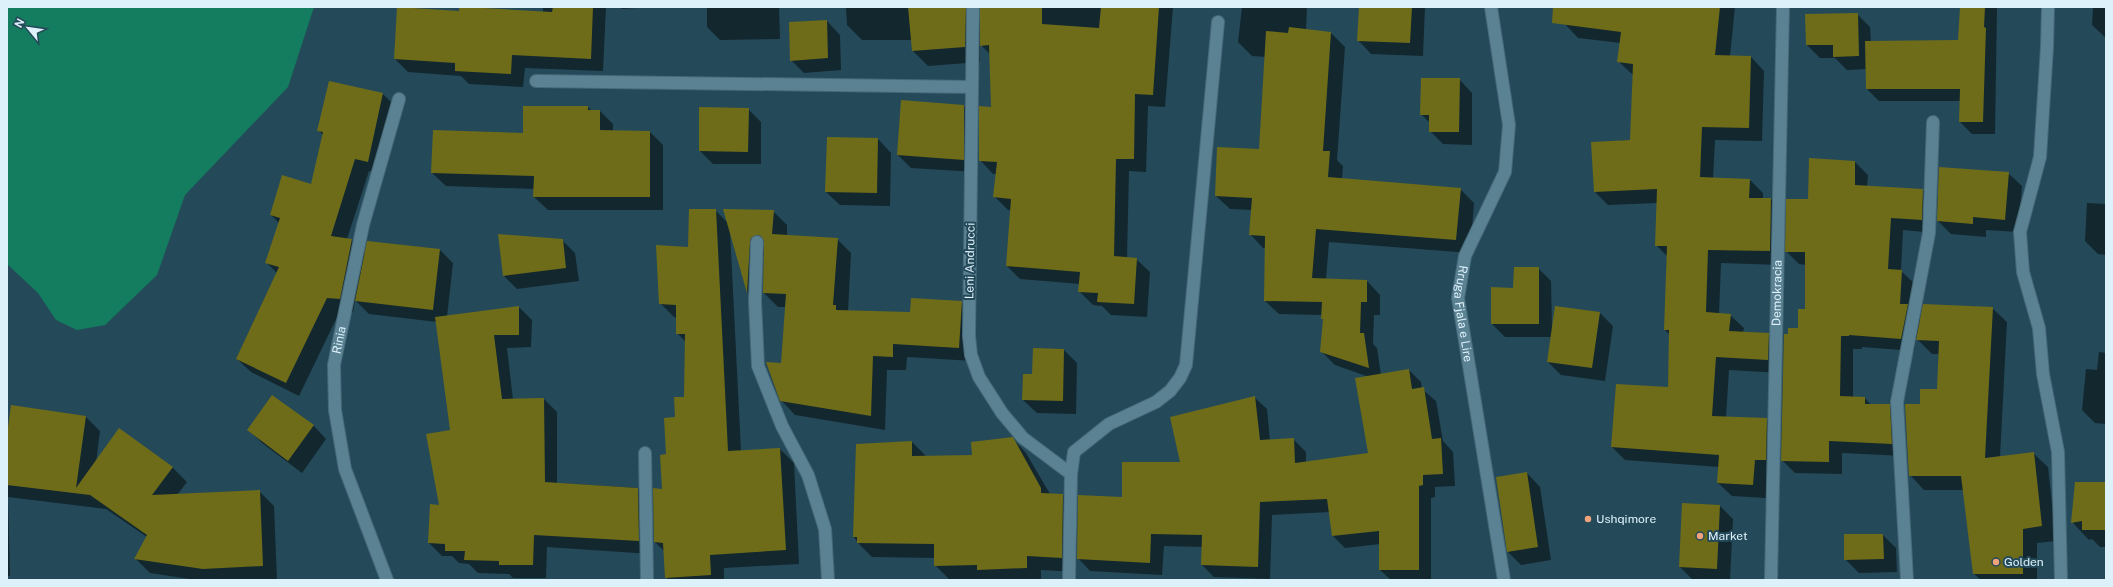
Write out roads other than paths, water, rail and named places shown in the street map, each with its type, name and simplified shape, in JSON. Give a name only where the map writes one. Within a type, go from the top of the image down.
[{"type":"street","name":"Leni Andrucci","points":[[973,7],[969,336],[971,355],[979,377],[1002,413],[1023,438],[1071,474]]},
{"type":"street","name":"Rruga Fjala e Lire","points":[[1491,7],[1509,125],[1505,172],[1465,256],[1458,298],[1504,580]]},
{"type":"street","name":"Demokracia","points":[[1771,580],[1783,7]]},
{"type":"street","points":[[2048,7],[2048,47],[2040,157],[2020,232],[2023,272],[2039,328],[2043,374],[2058,452],[2061,580]]},
{"type":"street","points":[[1069,580],[1071,474],[1074,452],[1109,424],[1156,402],[1170,391],[1180,378],[1186,365],[1218,22]]},
{"type":"street","points":[[536,81],[972,87]]},
{"type":"street","name":"Rinia","points":[[387,580],[345,469],[335,410],[334,365],[363,225],[399,99]]},
{"type":"street","points":[[1907,580],[1897,402],[1929,233],[1933,122]]},
{"type":"street","points":[[757,242],[755,301],[758,366],[782,426],[808,475],[825,529],[828,580]]},
{"type":"street","points":[[645,453],[647,580]]},
{"type":"place","name":"Ushqimore","points":[[1588,519]]},
{"type":"place","name":"Market","points":[[1700,536]]},
{"type":"place","name":"Golden","points":[[1996,562]]}]
